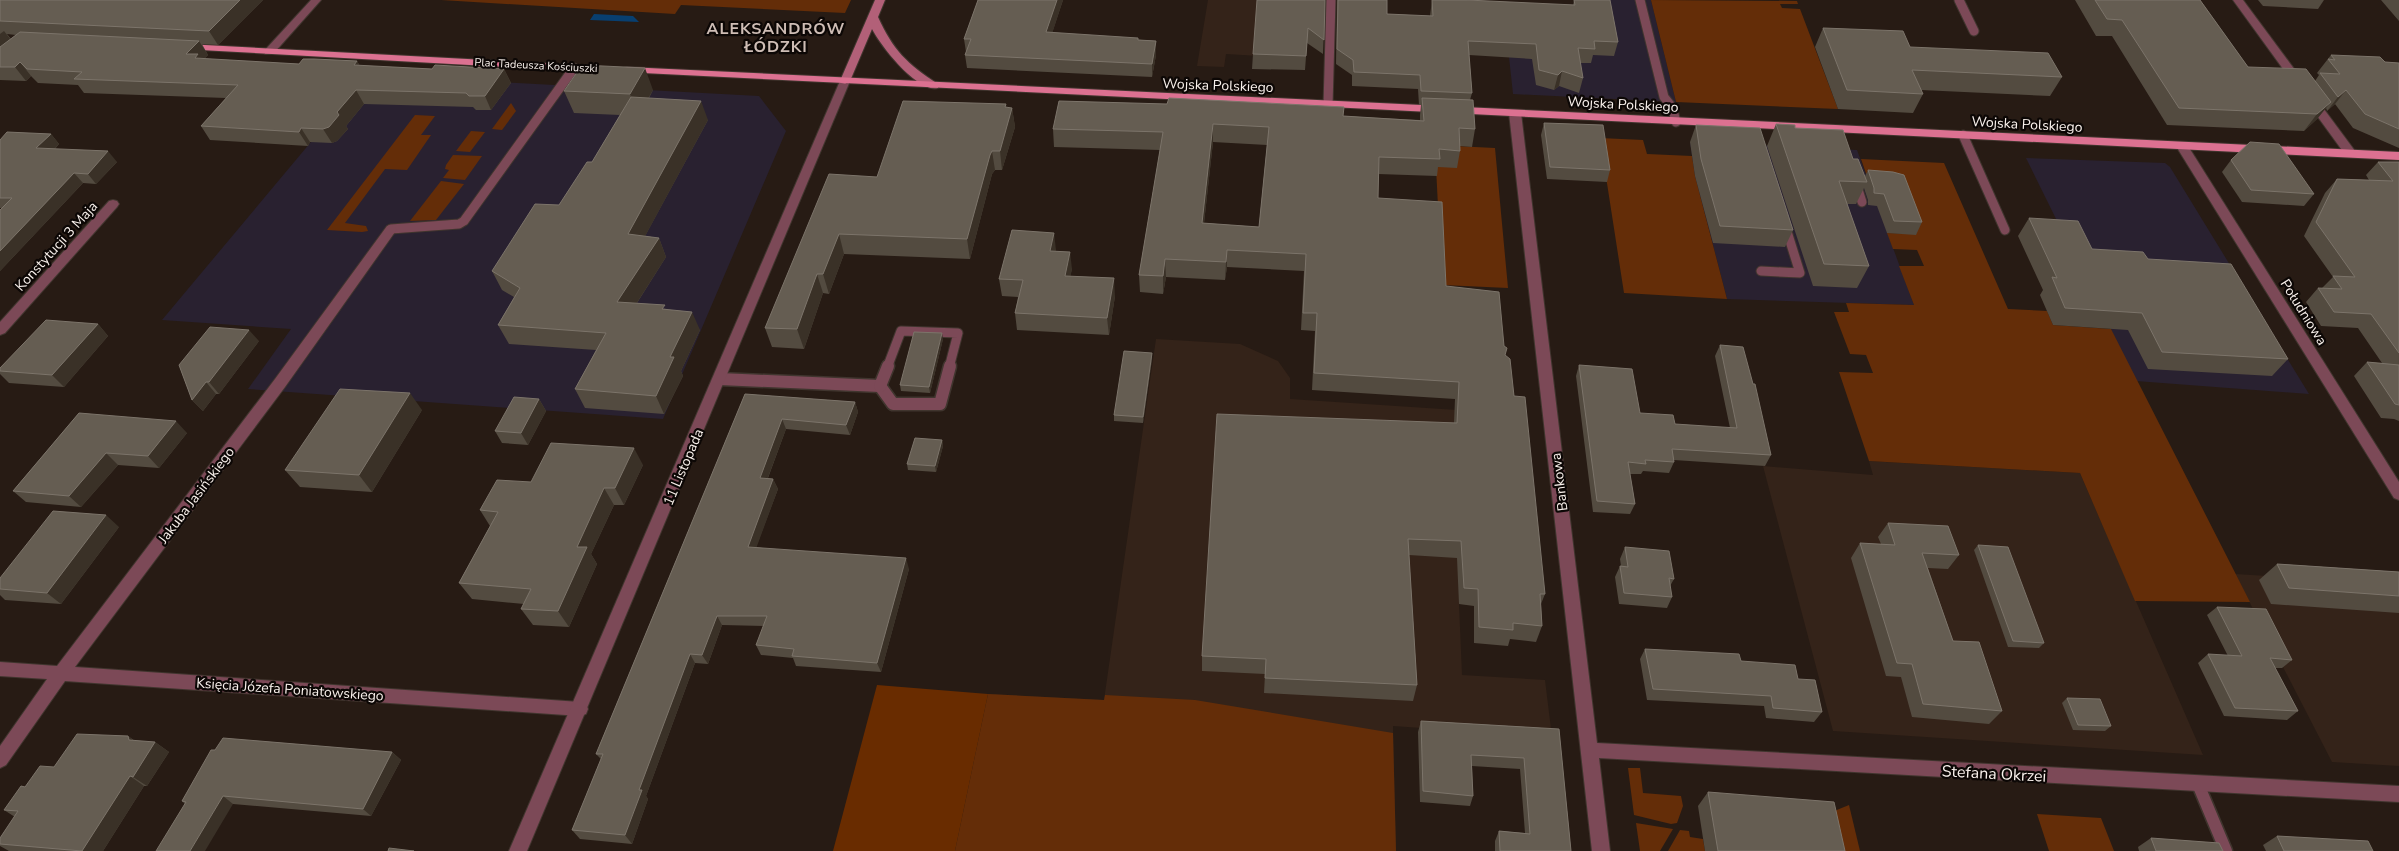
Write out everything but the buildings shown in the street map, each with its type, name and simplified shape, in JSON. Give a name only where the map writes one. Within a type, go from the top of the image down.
[{"type":"main road","points":[[845,81],[880,0]]},
{"type":"main road","points":[[872,18],[880,36],[898,61],[934,86]]},
{"type":"main road","name":"Plac Tadeusza Kościuszki","points":[[173,47],[845,81]]},
{"type":"main road","name":"Wojska Polskiego","points":[[845,81],[1676,122],[1755,130],[1837,134],[1963,136],[2399,156]]},
{"type":"street","points":[[269,52],[316,0]]},
{"type":"street","points":[[2238,0],[2351,154]]},
{"type":"street","name":"11 Listopada","points":[[518,851],[580,709],[845,81]]},
{"type":"street","name":"Bankowa","points":[[1514,114],[1601,851]]},
{"type":"street","name":"Południowa","points":[[2182,146],[2399,494]]},
{"type":"street","name":"Konstytucji 3 Maja","points":[[0,330],[114,204]]},
{"type":"street","name":"Jakuba Jasińskiego","points":[[0,760],[60,674],[280,383],[391,229]]},
{"type":"street","name":"Księcia Józefa Poniatowskiego","points":[[0,669],[580,709]]},
{"type":"street","name":"Stefana Okrzei","points":[[1589,750],[2399,794]]},
{"type":"lane","points":[[1328,105],[1331,0]]},
{"type":"lane","points":[[1640,0],[1664,97],[1672,106],[1676,122]]},
{"type":"lane","points":[[1959,0],[1974,31]]},
{"type":"lane","points":[[391,229],[459,224],[464,221],[574,68]]},
{"type":"lane","points":[[1963,136],[2005,230]]},
{"type":"lane","points":[[1853,177],[1862,202]]},
{"type":"lane","points":[[1761,271],[1800,273],[1782,216]]},
{"type":"lane","points":[[902,331],[958,333],[940,404],[893,404],[880,386],[902,331]]},
{"type":"lane","points":[[720,379],[880,386]]},
{"type":"lane","points":[[2198,784],[2226,851]]},
{"type":"shaded area","points":[[441,0],[851,0],[845,13],[681,5],[675,14]]},
{"type":"shaded area","points":[[1208,0],[1280,0],[1276,57],[1226,54],[1224,67],[1197,66]]},
{"type":"shaded area","points":[[1578,0],[1651,0],[1676,102],[1513,94],[1509,57],[1588,61]]},
{"type":"shaded area","points":[[1651,0],[1797,1],[1798,4],[1780,4],[1782,8],[1800,9],[1838,109],[1676,102]]},
{"type":"shaded area","points":[[367,75],[759,96],[786,131],[663,419],[248,389],[291,329],[162,320]]},
{"type":"shaded area","points":[[511,103],[516,111],[502,130],[492,129]]},
{"type":"shaded area","points":[[415,115],[435,116],[421,135],[431,135],[407,170],[385,169],[345,223],[366,226],[368,231],[327,230]]},
{"type":"shaded area","points":[[471,131],[485,132],[470,152],[456,151]]},
{"type":"shaded area","points":[[1600,138],[1643,140],[1647,154],[1692,156],[1695,176],[1727,299],[1624,293]]},
{"type":"shaded area","points":[[1690,142],[1857,150],[1914,305],[1727,299],[1695,176]]},
{"type":"shaded area","points":[[1455,146],[1495,148],[1508,288],[1442,285],[1436,167]]},
{"type":"shaded area","points":[[453,155],[482,156],[465,180],[443,178],[449,170],[445,169],[446,165]]},
{"type":"shaded area","points":[[2026,158],[2165,163],[2170,167],[2309,394],[2136,381]]},
{"type":"shaded area","points":[[1861,159],[1944,163],[2008,309],[2047,311],[2053,325],[2111,329],[2250,602],[2135,601],[2080,473],[1869,461],[1839,372],[1873,373],[1866,355],[1850,354],[1834,312],[1849,312],[1846,303],[1914,305],[1899,266],[1924,266],[1917,250],[1893,249],[1887,233],[1915,234],[1869,182]]},
{"type":"shaded area","points":[[441,181],[464,184],[436,220],[410,221]]},
{"type":"shaded area","points":[[1156,339],[1240,344],[1278,361],[1290,378],[1290,399],[1457,410],[1539,610],[1459,604],[1462,675],[1545,680],[1552,737],[1393,726],[1396,851],[955,851],[988,694],[1104,700]]},
{"type":"shaded area","points":[[1869,461],[2080,473],[2203,755],[1833,731],[1763,466],[1873,475]]},
{"type":"shaded area","points":[[2235,574],[2399,584],[2399,766],[2332,762]]},
{"type":"shaded area","points":[[877,685],[988,694],[955,851],[833,851]]},
{"type":"shaded area","points":[[988,694],[1104,700],[1105,695],[1195,700],[1393,733],[1396,851],[955,851]]},
{"type":"shaded area","points":[[1628,768],[1640,768],[1643,793],[1681,796],[1683,806],[1677,823],[1671,824],[1634,815]]},
{"type":"shaded area","points":[[1849,805],[1860,851],[1830,851],[1822,816]]},
{"type":"shaded area","points":[[2037,814],[2101,818],[2114,851],[2049,851]]},
{"type":"shaded area","points":[[1636,823],[1673,829],[1660,851],[1640,851]]},
{"type":"shaded area","points":[[1680,830],[1689,831],[1690,837],[1703,839],[1705,851],[1668,851]]},
{"type":"water","points":[[594,14],[633,16],[639,22],[590,20]]},
{"type":"district","name":"ALEKSANDRÓW ŁÓDZKI","points":[[776,37]]}]
